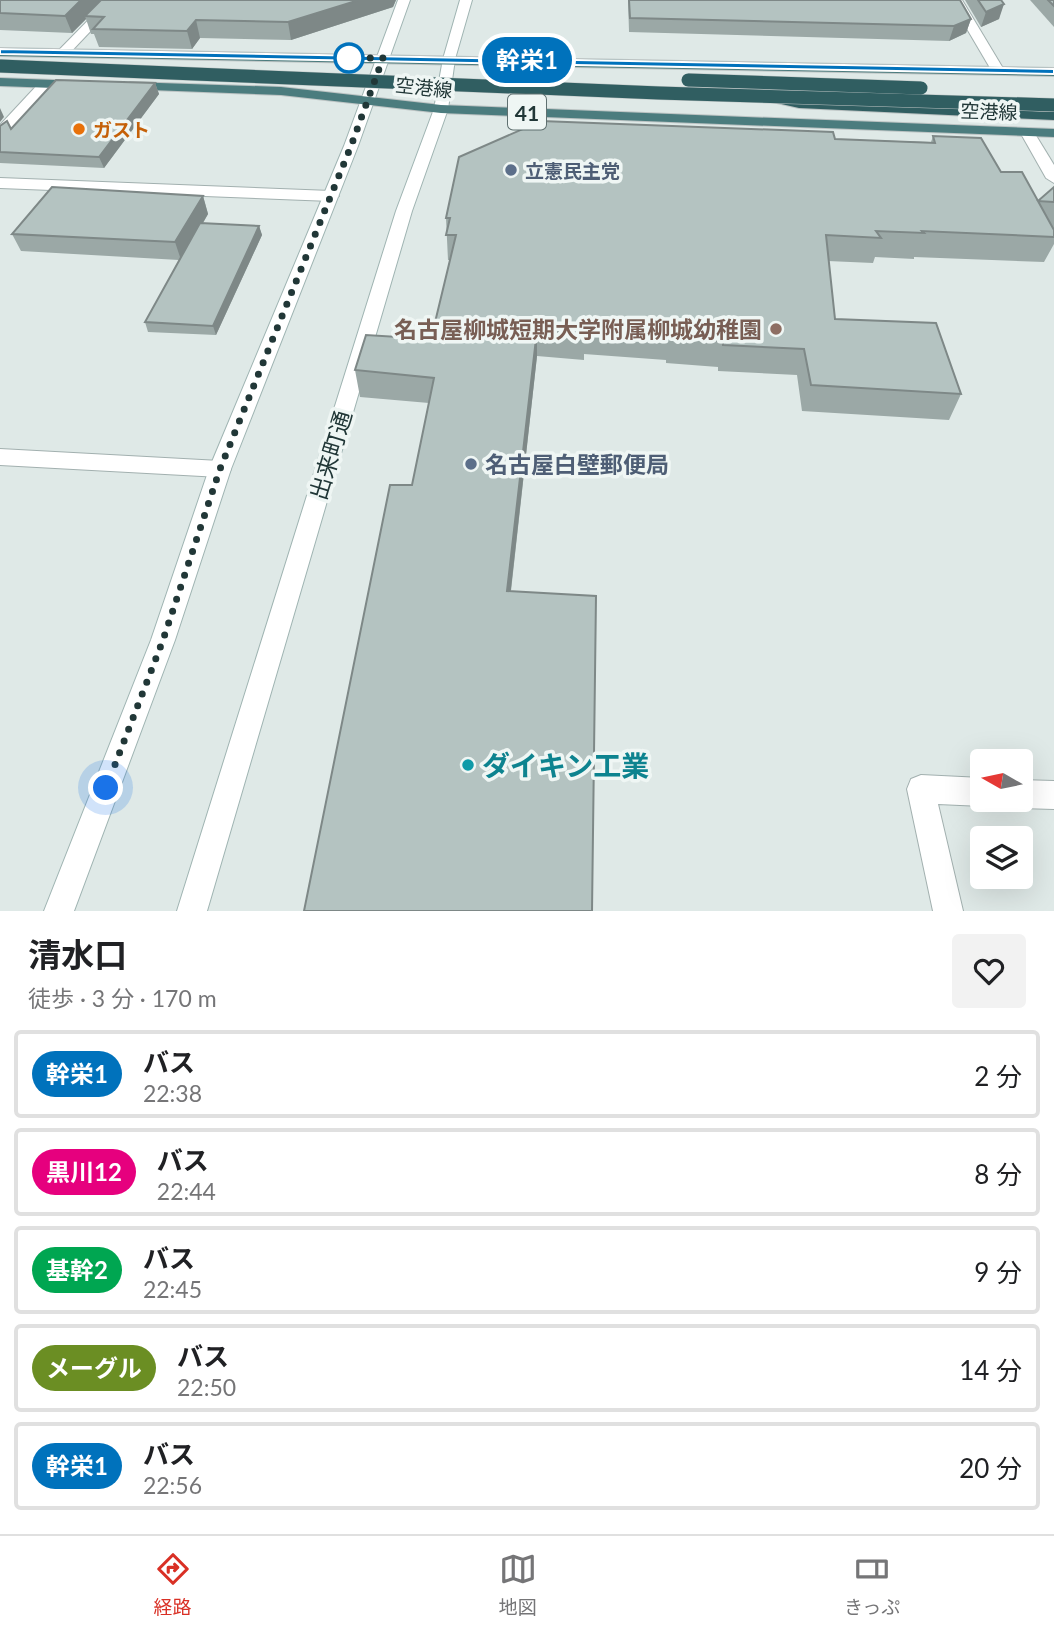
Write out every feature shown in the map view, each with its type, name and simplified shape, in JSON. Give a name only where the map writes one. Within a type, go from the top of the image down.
[{"type":"highway","name":"空港線","points":[[0,52],[1054,72]]},
{"type":"highway","points":[[0,58],[1054,91]]},
{"type":"highway","points":[[0,66],[362,79],[773,99],[1054,105]]},
{"type":"highway","name":"空港線","points":[[0,82],[281,91],[441,109],[1054,133]]},
{"type":"highway","points":[[773,99],[800,104],[1054,116]]},
{"type":"main road","points":[[62,54],[114,0]]},
{"type":"main road","points":[[59,911],[163,640],[220,469],[331,196],[404,0]]},
{"type":"main road","name":"出来町通","points":[[192,911],[404,211],[441,109],[449,59],[466,0]]},
{"type":"main road","points":[[956,0],[998,70]]},
{"type":"main road","points":[[0,133],[46,84]]},
{"type":"main road","points":[[1027,132],[1054,178]]},
{"type":"main road","points":[[0,183],[331,196]]},
{"type":"main road","points":[[0,457],[220,469]]},
{"type":"main road","points":[[948,911],[921,789],[970,791]]},
{"type":"main road","points":[[1033,794],[1054,795]]},
{"type":"building","points":[[0,0],[81,0],[65,16],[0,13]]},
{"type":"building","points":[[101,0],[359,0],[288,22],[196,20],[187,31],[93,29],[104,17],[85,16]]},
{"type":"building","points":[[629,0],[960,0],[971,19],[954,26],[630,18]]},
{"type":"building","points":[[978,0],[1001,0],[1004,4],[986,12]]},
{"type":"building","points":[[56,80],[155,83],[99,157],[0,152],[0,126],[7,121],[11,129]]},
{"type":"building","points":[[541,121],[833,132],[835,139],[935,143],[933,136],[981,138],[1001,172],[1022,172],[1054,230],[1054,237],[922,231],[924,233],[876,231],[881,238],[826,235],[835,319],[936,323],[961,394],[811,385],[804,349],[723,345],[723,341],[670,337],[670,334],[586,328],[585,333],[537,330],[507,591],[596,596],[592,911],[304,911],[390,485],[412,485],[434,378],[355,370],[366,335],[431,339],[456,235],[446,235],[450,218],[446,218],[459,157]]},
{"type":"building","points":[[52,187],[203,196],[175,242],[12,234]]},
{"type":"building","points":[[1054,187],[1054,202],[1038,201]]},
{"type":"building","points":[[200,223],[259,226],[213,326],[145,322]]},
{"type":"bus line","name":"幹栄1","points":[[0,52],[1054,72]]},
{"type":"place","name":"ガスト","points":[[79,129]]},
{"type":"place","name":"立憲民主党","points":[[511,170]]},
{"type":"place","name":"名古屋柳城短期大学附属柳城幼稚園","points":[[776,329]]},
{"type":"place","name":"名古屋白壁郵便局","points":[[471,464]]},
{"type":"place","name":"ダイキン工業","points":[[468,765]]},
{"type":"route","points":[[106,788],[163,640],[220,469],[351,146],[383,58],[349,58]]}]
